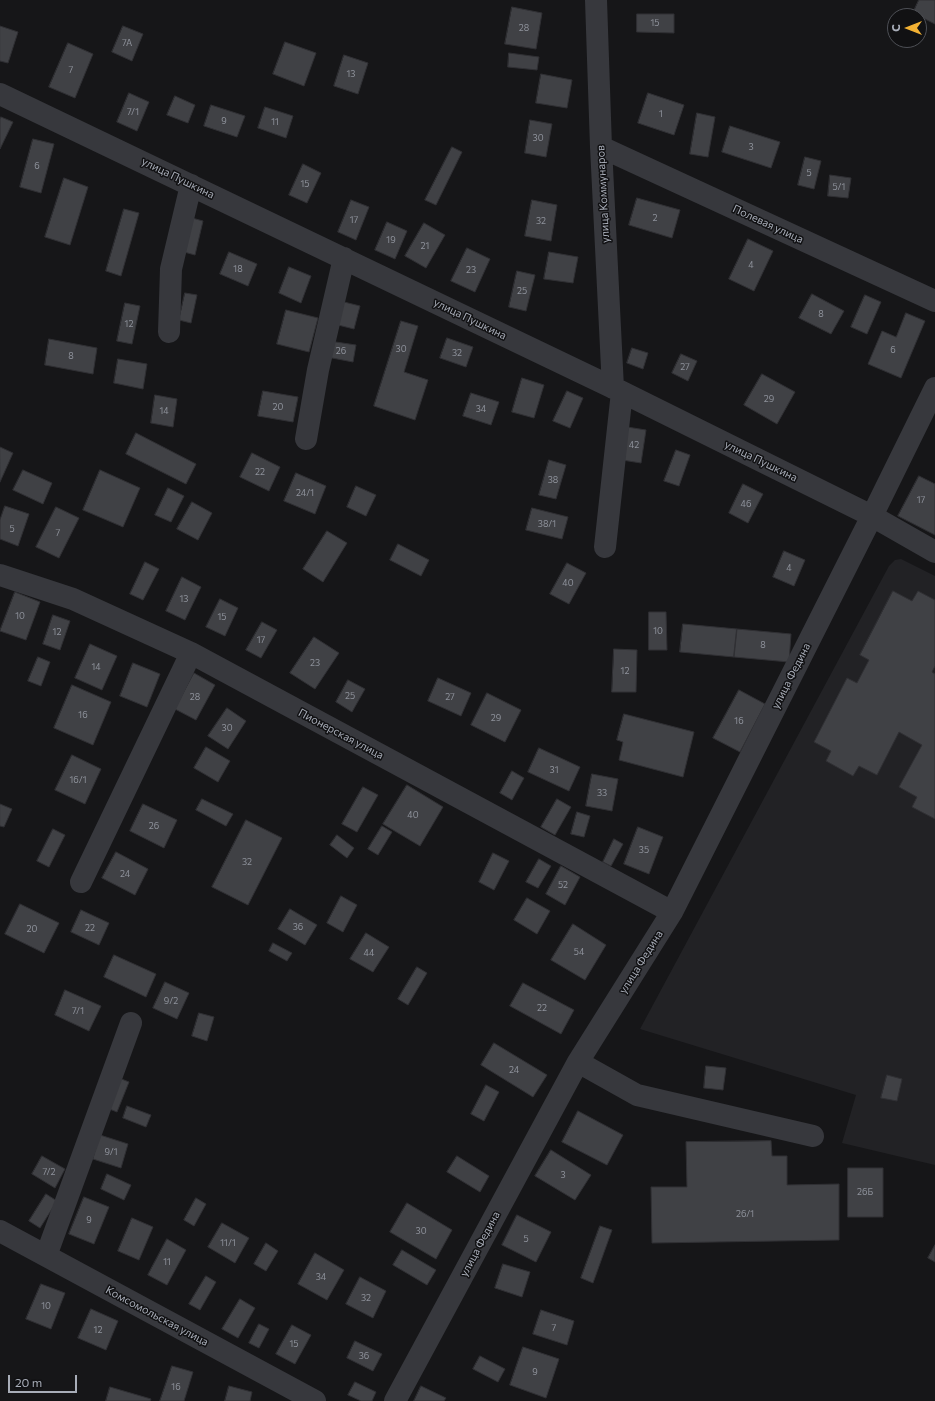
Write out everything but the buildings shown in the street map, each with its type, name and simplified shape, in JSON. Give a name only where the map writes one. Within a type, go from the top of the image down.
[{"type":"street","name":"улица Коммунаров","points":[[596,0],[601,146],[617,390],[605,547]]},
{"type":"street","name":"улица Пушкина","points":[[0,94],[617,390],[872,516],[935,552]]},
{"type":"street","name":"Полевая улица","points":[[601,146],[935,301]]},
{"type":"street","points":[[169,332],[171,269],[192,185]]},
{"type":"street","points":[[306,439],[318,370],[344,258]]},
{"type":"street","name":"улица Федина","points":[[395,1401],[578,1062],[672,912],[935,388]]},
{"type":"street","name":"Пионерская улица","points":[[0,575],[73,599],[191,653],[672,912]]},
{"type":"street","points":[[82,882],[191,653]]},
{"type":"street","points":[[46,1256],[131,1023]]},
{"type":"street","points":[[578,1062],[637,1095],[813,1136]]},
{"type":"street","name":"Комсомольская улица","points":[[0,1231],[315,1401]]},
{"type":"shaded area","points":[[901,559],[935,576],[935,1165],[842,1143],[856,1095],[640,1029],[889,566],[895,560]]}]
